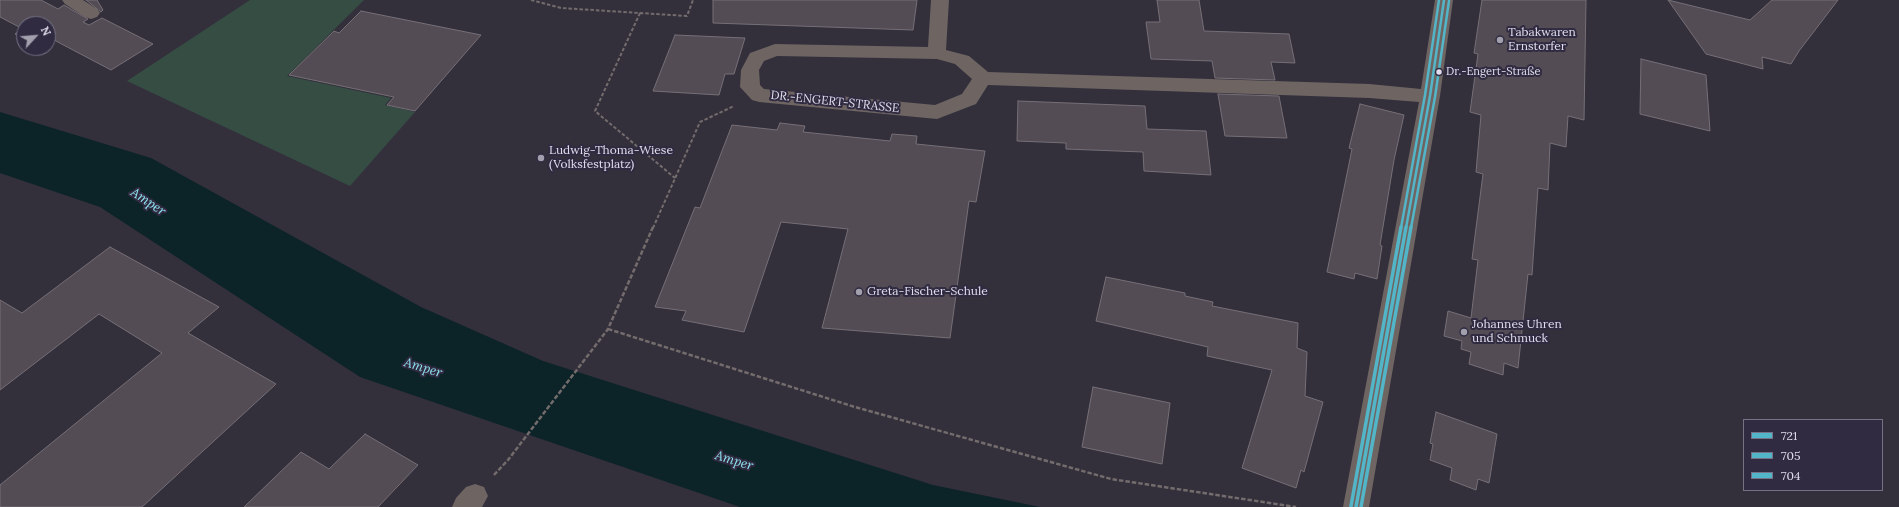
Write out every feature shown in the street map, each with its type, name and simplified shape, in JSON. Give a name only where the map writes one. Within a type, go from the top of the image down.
[{"type":"street","points":[[71,0],[91,12]]},
{"type":"street","points":[[937,53],[940,0]]},
{"type":"street","points":[[1356,507],[1430,96],[1444,0]]},
{"type":"street","name":"DR.-ENGERT-STRASSE","points":[[775,50],[937,53],[962,60],[983,78],[969,100],[937,112],[759,95],[750,87],[750,70],[757,57],[775,50]]},
{"type":"street","points":[[983,78],[1369,88],[1430,96]]},
{"type":"path","points":[[532,0],[561,8],[687,16],[693,0]]},
{"type":"path","points":[[640,13],[595,111],[675,178]]},
{"type":"path","points":[[508,460],[608,329],[700,122],[759,95]]},
{"type":"path","points":[[608,329],[855,407],[1111,479],[1296,507]]},
{"type":"shaded area","points":[[250,0],[364,0],[287,76],[391,98],[385,105],[415,112],[350,186],[127,81]]},
{"type":"water","name":"Amper","points":[[0,112],[151,158],[421,307],[543,361],[933,485],[1040,507],[740,507],[360,377],[100,207],[0,173]]},
{"type":"building","points":[[0,0],[41,0],[58,9],[64,5],[88,19],[83,22],[89,25],[102,18],[153,44],[111,70],[56,41],[56,16],[16,16],[16,25],[0,17]]},
{"type":"building","points":[[86,0],[97,0],[103,10],[101,12]]},
{"type":"building","points":[[713,0],[917,0],[913,30],[713,23]]},
{"type":"building","points":[[1157,0],[1199,0],[1204,31],[1289,34],[1295,63],[1271,62],[1275,80],[1215,78],[1212,61],[1151,59],[1146,22],[1160,22]]},
{"type":"building","points":[[1482,0],[1586,0],[1584,120],[1568,116],[1566,147],[1550,143],[1548,190],[1538,188],[1532,275],[1528,274],[1518,368],[1504,363],[1503,375],[1469,364],[1471,352],[1461,349],[1462,341],[1444,336],[1448,311],[1471,318],[1478,260],[1472,259],[1483,174],[1476,172],[1481,115],[1470,112],[1478,54],[1474,53]]},
{"type":"building","points":[[1668,0],[1750,20],[1772,0],[1838,0],[1799,51],[1791,64],[1762,57],[1763,69],[1706,54]]},
{"type":"building","points":[[361,11],[481,35],[415,111],[387,105],[394,97],[289,75],[334,31],[339,33]]},
{"type":"building","points":[[675,35],[745,38],[734,74],[725,74],[719,95],[653,91]]},
{"type":"building","points":[[1641,59],[1706,75],[1710,131],[1640,114]]},
{"type":"building","points":[[1218,94],[1279,96],[1287,138],[1225,136]]},
{"type":"building","points":[[1018,101],[1145,106],[1147,129],[1206,131],[1211,175],[1144,171],[1143,152],[1066,149],[1066,143],[1017,141]]},
{"type":"building","points":[[1360,104],[1404,115],[1394,160],[1380,245],[1382,246],[1377,279],[1355,273],[1354,279],[1327,272],[1352,149],[1349,148]]},
{"type":"building","points":[[780,123],[805,126],[803,132],[890,141],[892,134],[917,136],[916,144],[985,151],[976,202],[969,201],[950,338],[822,328],[848,229],[781,222],[744,332],[682,320],[686,311],[655,307],[695,207],[700,208],[732,125],[777,130]]},
{"type":"building","points":[[110,247],[219,307],[188,333],[276,384],[142,507],[0,507],[0,485],[162,353],[99,314],[0,390],[0,300],[22,313]]},
{"type":"building","points":[[1106,277],[1185,293],[1185,296],[1213,302],[1212,306],[1298,323],[1297,348],[1307,352],[1305,396],[1323,402],[1304,472],[1301,470],[1296,488],[1242,468],[1272,370],[1207,356],[1208,347],[1096,321]]},
{"type":"building","points":[[1093,387],[1170,403],[1162,464],[1082,447]]},
{"type":"building","points":[[1436,412],[1497,434],[1489,483],[1478,479],[1476,490],[1450,480],[1452,468],[1430,460],[1433,444],[1430,443]]},
{"type":"building","points":[[365,434],[418,465],[378,507],[244,507],[301,452],[329,469]]},
{"type":"transit line","name":"704","points":[[1351,506],[1425,95],[1439,0]]},
{"type":"transit line","name":"721","points":[[1356,507],[1430,96],[1444,0]]},
{"type":"transit line","name":"705","points":[[1361,507],[1435,97],[1449,1]]},
{"type":"place","name":"Tabakwaren Ernstorfer","points":[[1500,40]]},
{"type":"place","name":"Dr.-Engert-Straße","points":[[1439,72]]},
{"type":"place","name":"Ludwig-Thoma-Wiese (Volksfestplatz)","points":[[541,158]]},
{"type":"place","name":"Greta-Fischer-Schule","points":[[859,292]]},
{"type":"place","name":"Johannes Uhren und Schmuck","points":[[1464,332]]}]
